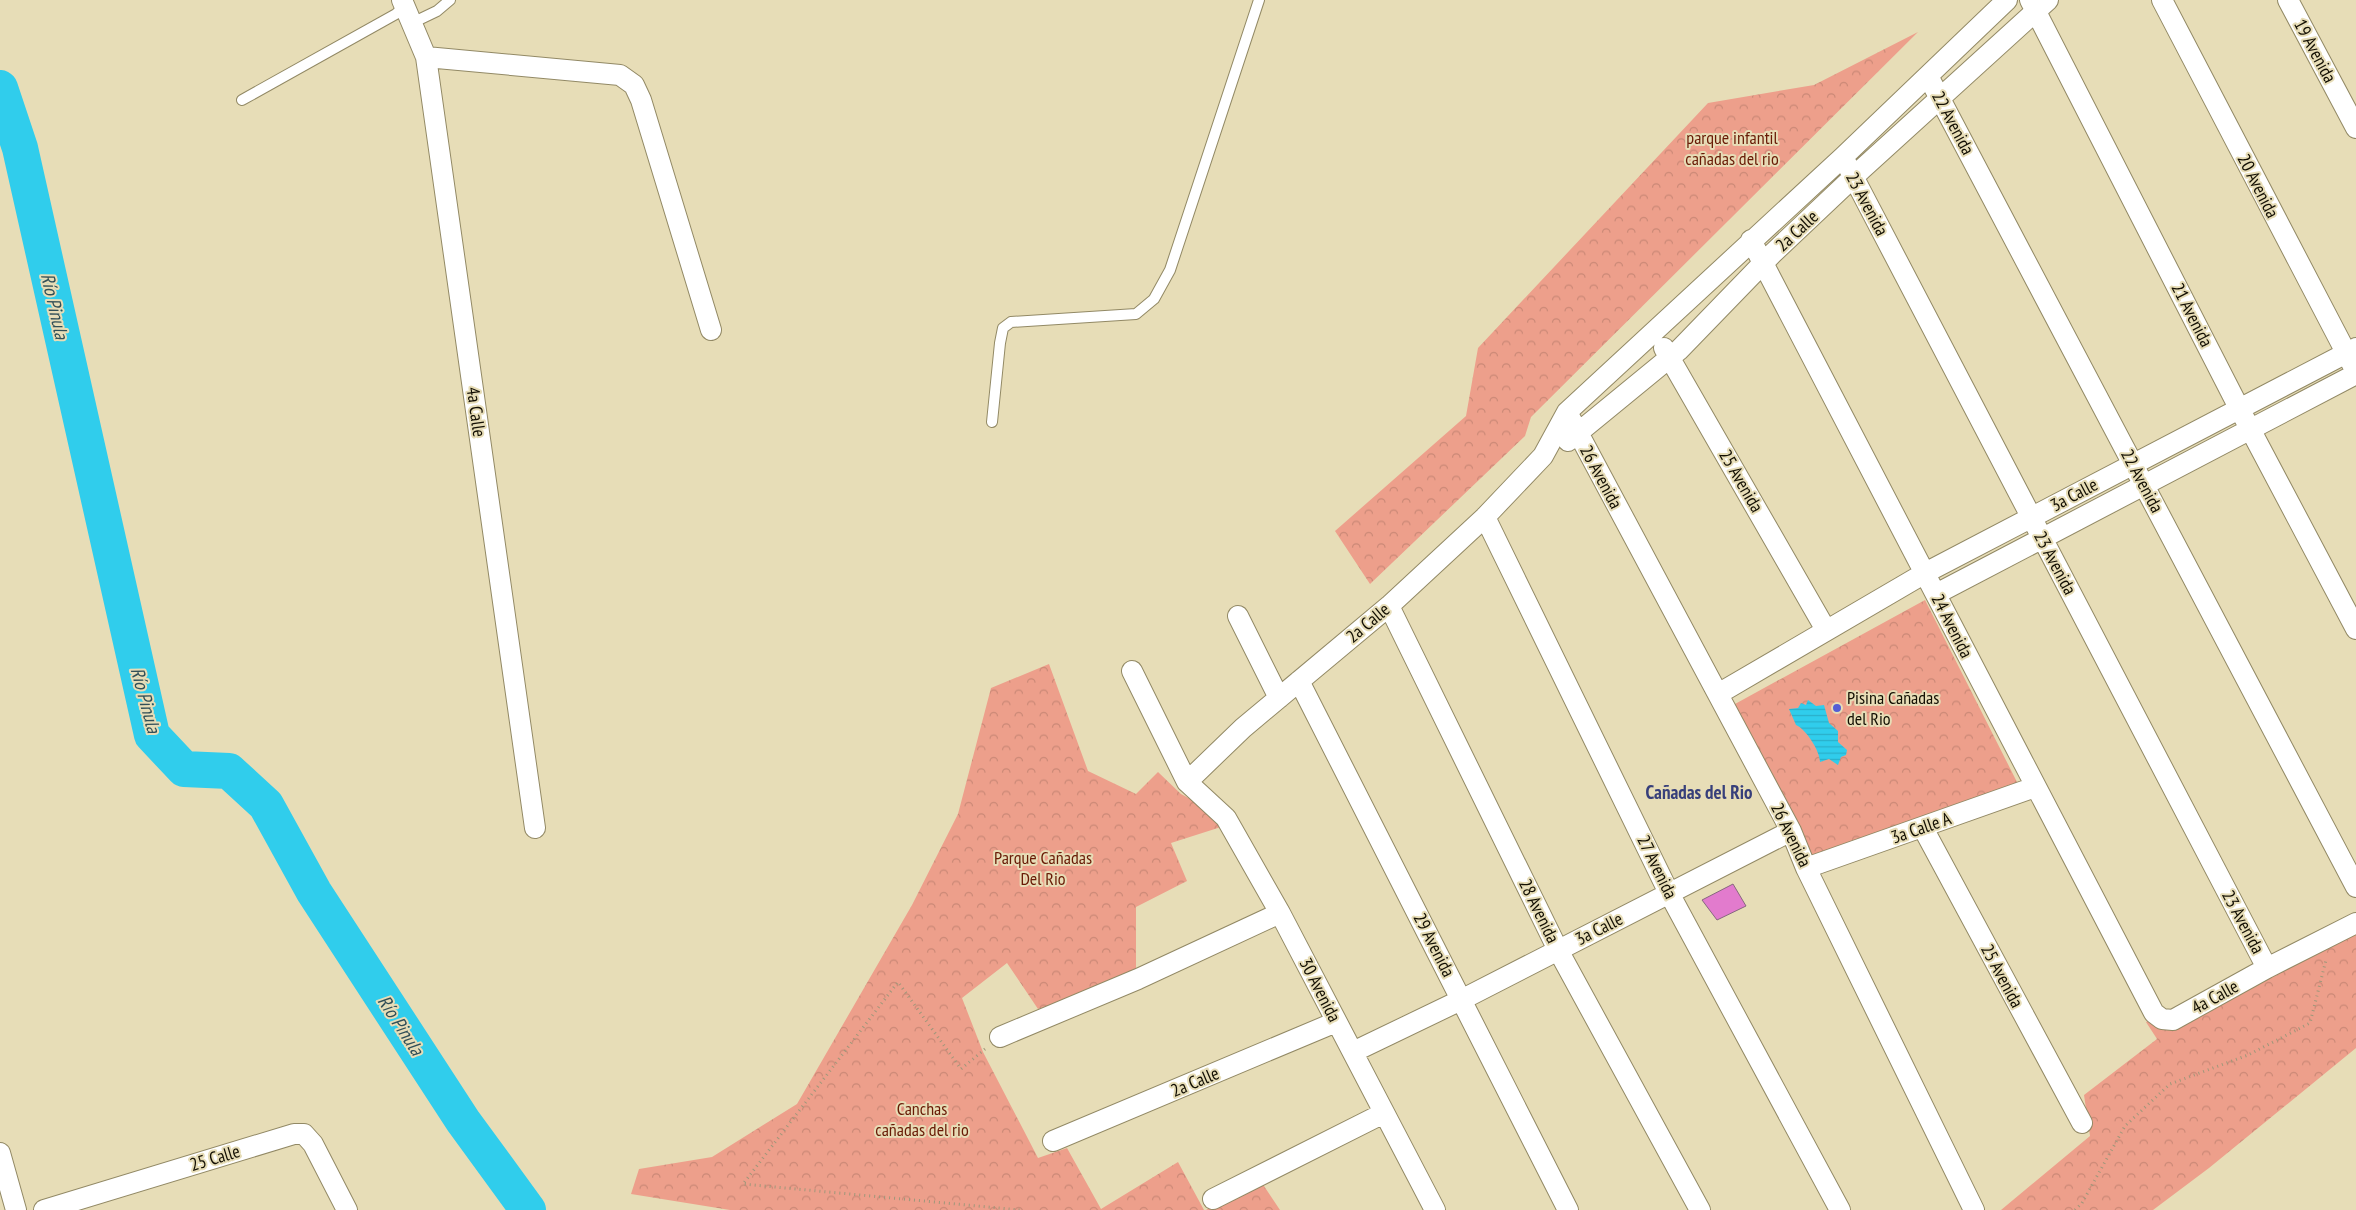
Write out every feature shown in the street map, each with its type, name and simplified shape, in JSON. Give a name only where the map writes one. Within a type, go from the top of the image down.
[{"type":"street","name":"2a Calle","points":[[1187,782],[1243,728],[1389,606],[1485,517],[1543,456],[1567,412],[1655,332],[1751,240],[1843,158],[2007,0]]},
{"type":"street","name":"20 Avenida","points":[[2162,0],[2351,351],[2356,372]]},
{"type":"street","name":"19 Avenida","points":[[2288,0],[2356,128]]},
{"type":"street","name":"2a Calle","points":[[1543,456],[1578,435],[1670,358],[1763,264],[1854,177],[1941,98],[2038,4]]},
{"type":"street","name":"21 Avenida","points":[[2038,4],[2240,408],[2356,629]]},
{"type":"street","name":"4a Calle","points":[[406,10],[426,57],[535,828]]},
{"type":"street","points":[[426,57],[620,75],[634,86],[641,100],[711,330]]},
{"type":"street","name":"22 Avenida","points":[[1928,76],[2356,886]]},
{"type":"street","name":"23 Avenida","points":[[1843,158],[2267,968]]},
{"type":"street","name":"24 Avenida","points":[[1751,240],[2154,1013]]},
{"type":"street","name":"25 Avenida","points":[[1655,332],[1826,630]]},
{"type":"street","name":"3a Calle","points":[[1718,694],[1924,572],[2351,351]]},
{"type":"street","name":"3a Calle","points":[[1936,594],[2356,372]]},
{"type":"street","name":"26 Avenida","points":[[1567,412],[1791,831],[1806,868],[1974,1210]]},
{"type":"street","name":"27 Avenida","points":[[1485,517],[1669,893],[1840,1210]]},
{"type":"street","name":"28 Avenida","points":[[1389,606],[1558,950],[1700,1210]]},
{"type":"street","points":[[1238,616],[1279,698]]},
{"type":"street","points":[[1132,671],[1187,782]]},
{"type":"street","name":"29 Avenida","points":[[1299,681],[1568,1210]]},
{"type":"street","name":"30 Avenida","points":[[1187,782],[1226,818],[1280,913],[1435,1210]]},
{"type":"street","name":"3a Calle A","points":[[1806,868],[2035,787]]},
{"type":"street","name":"25 Avenida","points":[[1923,828],[2082,1123]]},
{"type":"street","name":"3a Calle","points":[[1352,1052],[1462,1000],[1791,831]]},
{"type":"street","points":[[1000,1037],[1138,980],[1280,913]]},
{"type":"street","name":"4a Calle","points":[[2154,1013],[2162,1020],[2173,1020],[2267,968],[2356,923]]},
{"type":"street","name":"2a Calle","points":[[1053,1141],[1336,1022]]},
{"type":"street","points":[[1213,1199],[1384,1113]]},
{"type":"street","name":"25 Calle","points":[[44,1210],[294,1134],[304,1134],[313,1144],[346,1210]]},
{"type":"street","points":[[0,1153],[16,1210]]},
{"type":"lane","points":[[242,100],[396,14],[406,10],[436,11],[450,0]]},
{"type":"lane","points":[[992,422],[1003,328],[1011,322],[1128,316],[1136,314],[1154,300],[1170,270],[1259,0]]},
{"type":"path","points":[[2075,1210],[2082,1203],[2125,1126],[2170,1084],[2248,1055],[2310,1023],[2332,935]]},
{"type":"path","points":[[1000,1037],[961,1069],[898,982],[743,1184],[1020,1210]]},
{"type":"green space","name":"parque infantil cañadas del rio","points":[[1918,32],[1531,417],[1525,436],[1370,584],[1335,531],[1466,416],[1478,348],[1708,103],[1814,85]]},
{"type":"green space","points":[[1925,600],[2019,786],[1807,865],[1735,704]]},
{"type":"green space","name":"Parque Cañadas Del Rio","points":[[1049,664],[1088,771],[1136,794],[1158,772],[1181,794],[1209,809],[1221,827],[1171,843],[1187,881],[1136,907],[1136,977],[1038,1009],[1007,963],[962,998],[983,1052],[1038,1158],[1067,1148],[1101,1209],[1178,1162],[1204,1210],[730,1210],[631,1194],[639,1169],[712,1157],[797,1104],[912,905],[958,814],[991,688]]},
{"type":"green space","points":[[2356,919],[2356,1048],[2209,1168],[2153,1210],[2001,1210],[2090,1136],[2084,1095],[2157,1039],[2146,1022]]},
{"type":"green space","points":[[1260,1180],[1280,1210],[1206,1210]]},
{"type":"water","points":[[1808,700],[1816,706],[1824,705],[1829,723],[1838,731],[1838,742],[1847,750],[1846,755],[1841,757],[1838,765],[1829,759],[1820,762],[1818,752],[1812,741],[1796,725],[1789,709],[1798,708],[1801,703],[1806,705]]},
{"type":"building","points":[[1733,884],[1746,906],[1717,920],[1702,900]]},
{"type":"waterway","name":"Río Pinula","points":[[0,88],[20,148],[152,735],[184,769],[229,771],[266,805],[314,892],[463,1121],[528,1210]]},
{"type":"place","name":"Pisina Cañadas del Rio","points":[[1837,708]]},
{"type":"district","name":"Cañadas del Rio","points":[[1699,792]]},
{"type":"park label","name":"Canchas cañadas del rio","points":[[922,1119]]}]
